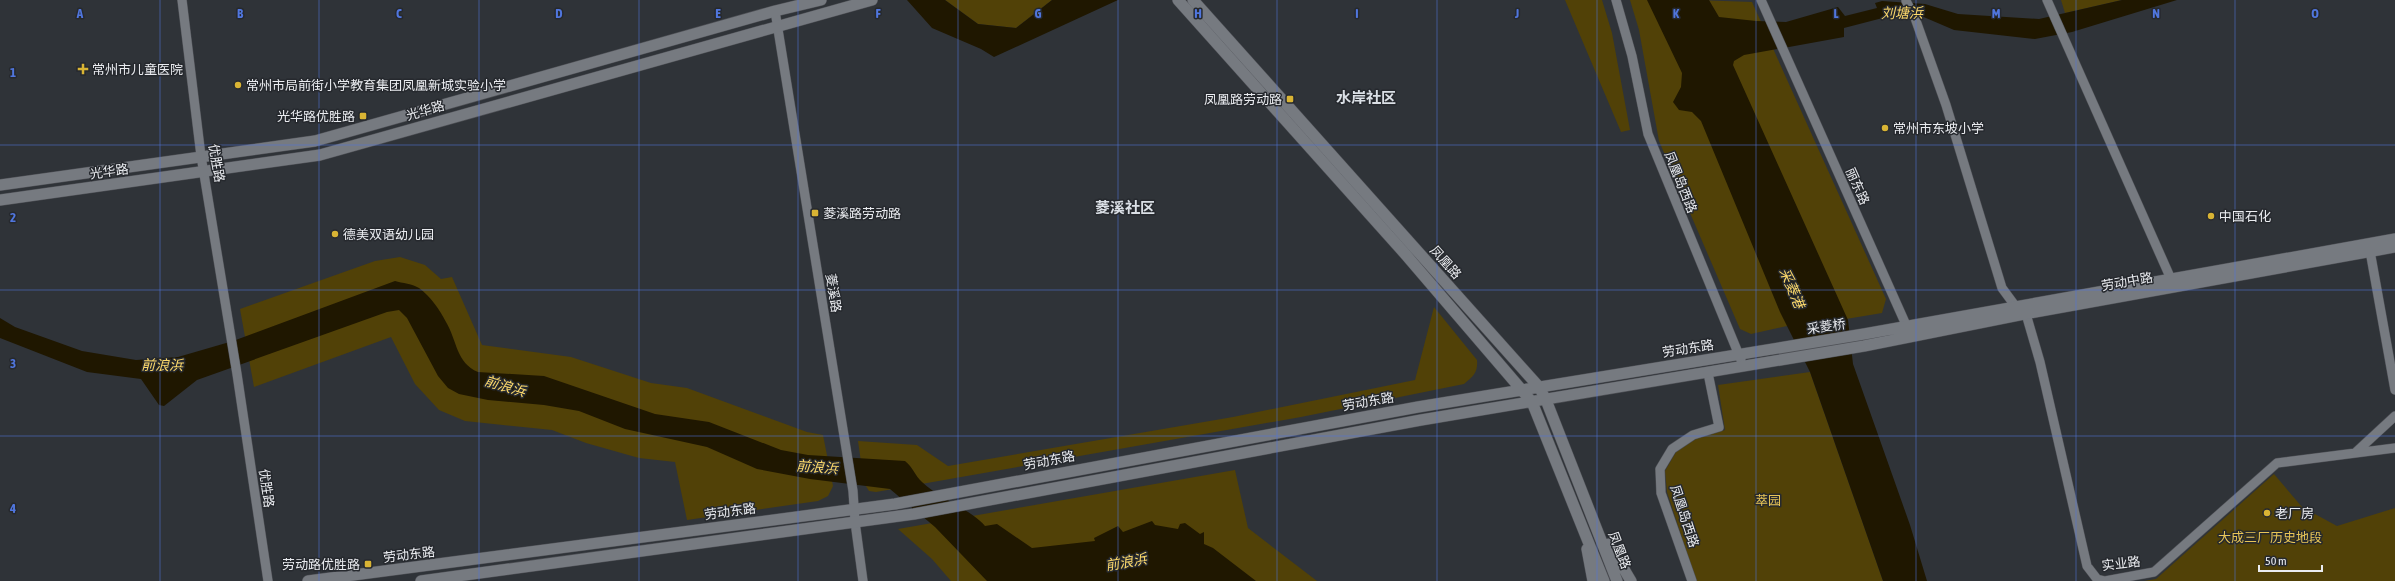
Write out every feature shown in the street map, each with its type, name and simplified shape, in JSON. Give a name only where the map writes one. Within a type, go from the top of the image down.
[{"type":"main road","name":"光华路","points":[[0,185],[315,141],[774,11],[821,0]]},
{"type":"main road","name":"光华路","points":[[0,200],[320,155],[778,25],[872,0]]},
{"type":"main road","name":"凤凰路","points":[[1178,0],[1406,255],[1532,402],[1583,524],[1604,581]]},
{"type":"main road","name":"凤凰路","points":[[1192,0],[1539,387],[1546,400],[1617,581]]},
{"type":"main road","name":"劳动中路","points":[[1864,334],[2395,239]]},
{"type":"main road","name":"劳动中路","points":[[1864,346],[2026,314],[2370,250],[2395,247]]},
{"type":"main road","name":"采菱桥","points":[[1793,345],[1864,334]]},
{"type":"main road","name":"劳动东路","points":[[308,581],[855,508],[895,504],[1410,408],[1793,345]]},
{"type":"main road","name":"采菱桥","points":[[1744,367],[1864,346]]},
{"type":"main road","points":[[420,581],[914,514],[1413,422],[1744,367]]},
{"type":"main road","points":[[1594,520],[1631,581]]},
{"type":"main road","points":[[1583,524],[1592,581]]},
{"type":"street","name":"优胜路","points":[[182,0],[201,156],[205,172],[237,374],[268,581]]},
{"type":"street","name":"凤凰岛西路","points":[[1616,0],[1632,56],[1648,134],[1744,367]]},
{"type":"street","name":"丽东路","points":[[1761,0],[1907,327]]},
{"type":"street","points":[[2047,0],[2171,279]]},
{"type":"street","points":[[1906,1],[1915,18],[1946,105],[1989,252],[2002,288],[2016,307],[2026,314]]},
{"type":"street","name":"菱溪路","points":[[774,11],[778,25],[846,451],[854,491],[855,522],[863,581]]},
{"type":"street","points":[[2370,250],[2395,390]]},
{"type":"street","name":"实业路","points":[[2026,314],[2040,362],[2087,566],[2097,579],[2105,581],[2154,572],[2277,463],[2395,448]]},
{"type":"street","name":"凤凰岛西路","points":[[1692,581],[1661,493],[1660,469],[1672,449],[1693,435],[1719,427],[1708,373]]},
{"type":"street","points":[[2355,453],[2395,416]]},
{"type":"green space","points":[[945,0],[1052,0],[1016,28],[978,24]]},
{"type":"green space","points":[[1565,0],[1602,0],[1612,33],[1630,130],[1621,132]]},
{"type":"green space","points":[[1630,0],[1653,0],[1796,324],[1751,334],[1740,329],[1659,141],[1639,30]]},
{"type":"green space","points":[[1696,0],[1752,2],[1886,299],[1882,313],[1834,321]]},
{"type":"green space","points":[[2061,0],[2122,0],[2065,13]]},
{"type":"green space","points":[[400,257],[425,265],[441,279],[452,277],[482,345],[571,357],[651,383],[687,388],[807,432],[823,435],[833,486],[828,496],[818,501],[687,520],[675,462],[639,458],[586,443],[552,430],[465,421],[439,410],[415,384],[391,337],[254,387],[240,309],[375,261]]},
{"type":"green space","points":[[1434,307],[1477,360],[1475,374],[1464,384],[1301,417],[876,492],[869,491],[864,483],[858,441],[917,445],[948,466],[1233,417],[1415,380]]},
{"type":"green space","name":"萃园","points":[[1810,372],[1883,581],[1696,581],[1667,492],[1665,471],[1676,452],[1696,439],[1725,430],[1718,385]]},
{"type":"green space","points":[[1235,470],[1248,528],[1317,581],[951,581],[932,559],[898,529]]},
{"type":"green space","name":"大成三厂历史地段","points":[[2274,474],[2302,507],[2337,526],[2395,508],[2395,581],[2144,581],[2156,579]]},
{"type":"water","points":[[907,0],[945,0],[978,24],[1016,28],[1052,0],[1118,0],[994,57],[981,49],[932,28]]},
{"type":"water","points":[[1647,0],[1709,0],[1719,17],[1756,21],[1786,22],[1838,7],[1845,16],[1877,8],[1875,3],[1882,1],[1925,4],[1958,14],[2039,19],[2122,0],[2177,0],[2072,32],[2035,39],[1954,30],[1919,15],[1898,14],[1844,28],[1844,37],[1744,55],[1734,61],[1733,65],[1848,320],[1853,364],[1910,525],[1927,581],[1883,581],[1810,372],[1780,312],[1701,121],[1692,112],[1679,110],[1673,102],[1681,87],[1682,73]]},
{"type":"water","name":"前浪浜","points":[[395,281],[419,288],[431,299],[450,329],[461,357],[465,363],[478,372],[544,376],[655,414],[709,422],[781,450],[808,455],[905,461],[920,480],[929,488],[972,515],[985,526],[997,524],[1032,548],[1095,541],[1094,538],[1118,526],[1123,532],[1152,521],[1155,525],[1178,529],[1180,524],[1185,523],[1200,534],[1204,532],[1204,544],[1213,548],[1256,581],[987,581],[935,527],[890,489],[810,479],[757,469],[707,447],[625,429],[579,411],[544,405],[488,400],[459,394],[448,388],[438,376],[407,318],[399,310],[387,312],[197,380],[164,406],[159,405],[141,379],[87,372],[0,338],[0,318],[15,327],[82,351],[136,360],[178,357],[233,341]]},
{"type":"place","name":"常州市儿童医院","points":[[83,69]]},
{"type":"place","name":"常州市局前街小学教育集团凤凰新城实验小学","points":[[238,85]]},
{"type":"place","name":"凤凰路劳动路","points":[[1290,99]]},
{"type":"place","name":"光华路优胜路","points":[[363,116]]},
{"type":"place","name":"常州市东坡小学","points":[[1885,128]]},
{"type":"place","name":"菱溪路劳动路","points":[[815,213]]},
{"type":"place","name":"中国石化","points":[[2211,216]]},
{"type":"place","name":"德美双语幼儿园","points":[[335,234]]},
{"type":"place","name":"老厂房","points":[[2267,513]]},
{"type":"place","name":"劳动路优胜路","points":[[368,564]]},
{"type":"district","name":"水岸社区","points":[[1366,98]]},
{"type":"district","name":"菱溪社区","points":[[1125,208]]},
{"type":"water label","name":"刘塘浜","points":[[1902,13]]},
{"type":"water label","name":"采菱港","points":[[1792,288]]}]
